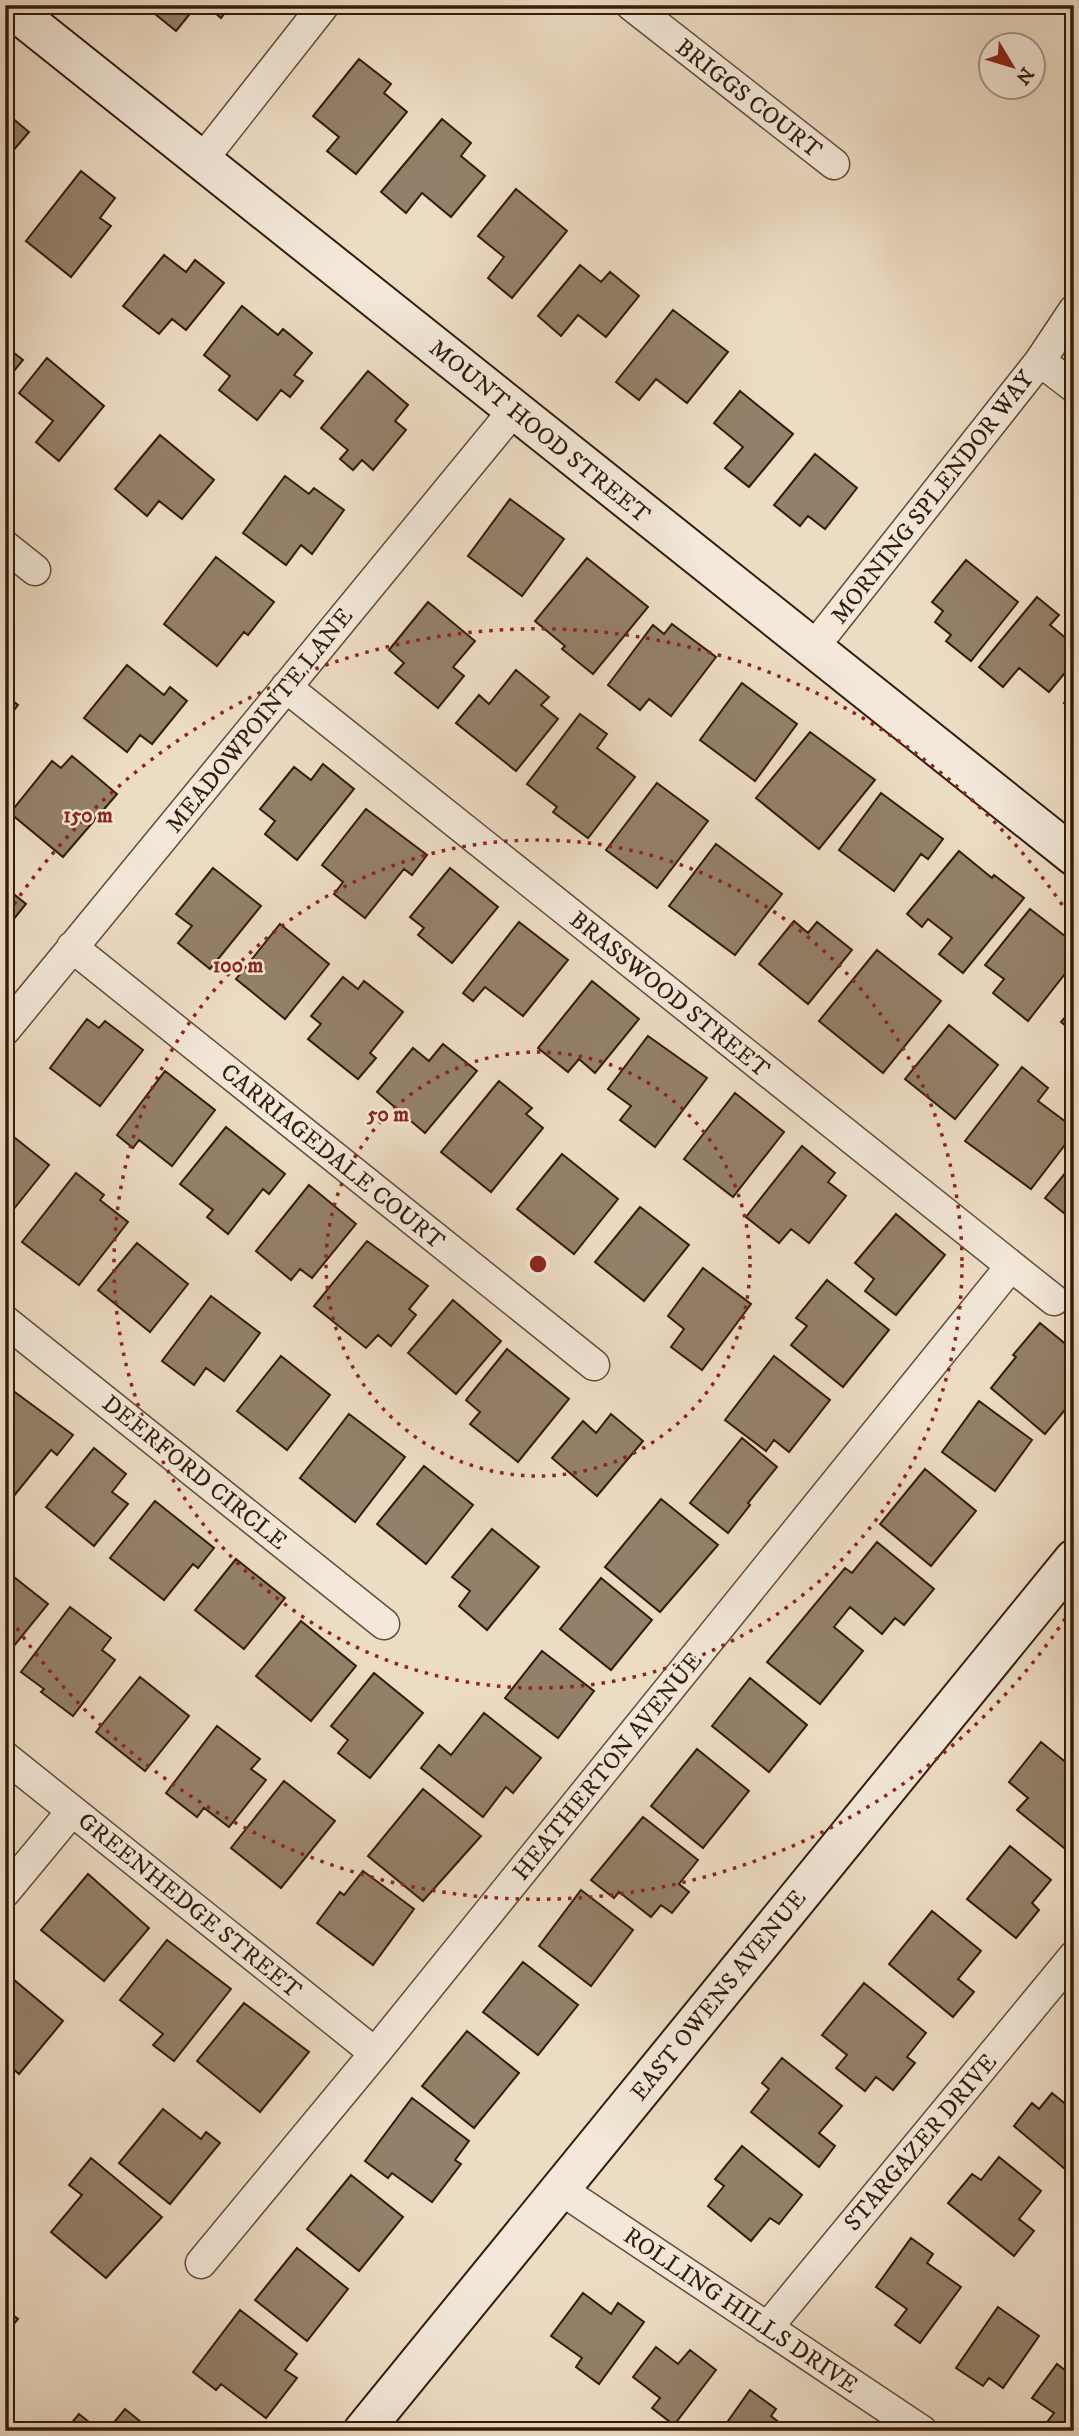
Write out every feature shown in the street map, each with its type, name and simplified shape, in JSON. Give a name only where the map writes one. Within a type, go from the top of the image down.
[{"type":"street","name":"MOUNT HOOD STREET","points":[[7,5],[1074,856]]},
{"type":"street","points":[[202,160],[324,5]]},
{"type":"street","name":"BRIGGS COURT","points":[[631,5],[834,164]]},
{"type":"street","name":"MORNING SPLENDOR WAY","points":[[813,648],[1040,361],[1074,310]]},
{"type":"street","points":[[1040,361],[1074,387]]},
{"type":"street","name":"MEADOWPOINTE LANE","points":[[5,1030],[514,410]]},
{"type":"street","points":[[5,546],[35,570]]},
{"type":"street","name":"BRASSWOOD STREET","points":[[286,687],[1054,1300]]},
{"type":"street","name":"CARRIAGEDALE COURT","points":[[72,947],[594,1365]]},
{"type":"street","name":"HEATHERTON AVENUE","points":[[201,2263],[375,2053],[1011,1266]]},
{"type":"street","name":"DEERFORD CIRCLE","points":[[5,1321],[384,1623]]},
{"type":"street","name":"EAST OWENS AVENUE","points":[[363,2431],[1074,1559]]},
{"type":"street","name":"GREENHEDGE STREET","points":[[5,1757],[375,2053]]},
{"type":"street","points":[[5,1892],[72,1811]]},
{"type":"street","name":"STARGAZER DRIVE","points":[[767,2328],[1074,1956]]},
{"type":"street","name":"ROLLING HILLS DRIVE","points":[[559,2189],[922,2431]]},
{"type":"building","points":[[144,5],[197,5],[176,31]]},
{"type":"building","points":[[206,5],[231,5],[221,18]]},
{"type":"building","points":[[359,59],[391,84],[384,93],[407,112],[356,174],[327,151],[339,137],[313,116]]},
{"type":"building","points":[[5,112],[29,132],[5,160]]},
{"type":"building","points":[[442,119],[471,143],[461,156],[485,176],[451,217],[422,193],[406,213],[381,192]]},
{"type":"building","points":[[81,171],[115,198],[100,218],[111,226],[71,277],[26,241]]},
{"type":"building","points":[[516,189],[567,231],[512,298],[488,278],[504,257],[478,236]]},
{"type":"building","points":[[164,255],[186,272],[195,260],[224,283],[186,330],[172,319],[159,334],[123,306]]},
{"type":"building","points":[[580,265],[601,282],[610,272],[639,296],[606,337],[578,315],[561,336],[538,316]]},
{"type":"building","points":[[242,306],[278,335],[283,329],[312,353],[294,375],[303,381],[290,397],[281,390],[257,420],[219,390],[230,376],[204,355]]},
{"type":"building","points":[[673,310],[728,352],[687,403],[656,379],[639,400],[616,382]]},
{"type":"building","points":[[5,346],[23,360],[5,382]]},
{"type":"building","points":[[47,358],[104,406],[59,461],[36,442],[53,421],[19,393]]},
{"type":"building","points":[[368,371],[408,405],[395,421],[406,430],[373,470],[362,460],[353,470],[340,459],[348,450],[321,428]]},
{"type":"building","points":[[740,391],[793,434],[749,487],[725,468],[743,447],[714,423]]},
{"type":"building","points":[[160,435],[214,480],[182,519],[159,501],[147,516],[115,489]]},
{"type":"building","points":[[815,454],[857,488],[825,529],[808,516],[800,526],[774,505]]},
{"type":"building","points":[[285,476],[309,494],[314,488],[344,510],[312,554],[301,545],[286,565],[243,533]]},
{"type":"building","points":[[510,499],[564,539],[522,596],[468,556]]},
{"type":"building","points":[[216,557],[274,602],[248,635],[244,632],[217,666],[164,624]]},
{"type":"building","points":[[587,558],[648,607],[593,674],[562,649],[565,646],[535,621]]},
{"type":"building","points":[[966,560],[1018,602],[971,661],[946,641],[951,635],[935,622],[943,611],[932,602]]},
{"type":"building","points":[[1037,597],[1059,615],[1050,625],[1074,645],[1074,662],[1049,692],[1019,668],[1003,687],[979,667]]},
{"type":"building","points":[[428,602],[475,641],[453,667],[464,676],[438,708],[395,673],[404,663],[389,650]]},
{"type":"building","points":[[672,624],[716,657],[671,716],[649,699],[640,710],[608,685],[653,625],[664,634]]},
{"type":"building","points":[[127,665],[164,695],[170,687],[187,701],[152,744],[140,735],[127,752],[84,718]]},
{"type":"building","points":[[516,670],[549,697],[541,705],[558,719],[516,771],[456,723],[479,695],[489,704]]},
{"type":"building","points":[[742,683],[797,724],[755,781],[700,740]]},
{"type":"building","points":[[1074,690],[1074,711],[1064,703]]},
{"type":"building","points":[[5,695],[18,705],[5,722]]},
{"type":"building","points":[[580,714],[607,734],[597,748],[635,777],[588,838],[553,812],[557,807],[527,784]]},
{"type":"building","points":[[810,732],[875,780],[819,849],[756,798]]},
{"type":"building","points":[[72,756],[117,794],[63,857],[10,813],[52,761],[61,768]]},
{"type":"building","points":[[323,764],[354,789],[297,860],[265,834],[275,821],[260,809],[294,767],[311,780]]},
{"type":"building","points":[[657,783],[708,821],[657,888],[606,850]]},
{"type":"building","points":[[881,793],[943,839],[928,859],[921,854],[894,891],[839,850]]},
{"type":"building","points":[[366,809],[427,855],[412,875],[404,869],[365,918],[334,894],[343,882],[322,865]]},
{"type":"building","points":[[716,844],[782,894],[735,955],[669,906]]},
{"type":"building","points":[[959,851],[992,878],[994,875],[1024,898],[963,973],[939,954],[952,938],[928,919],[922,927],[907,914]]},
{"type":"building","points":[[213,868],[261,906],[210,969],[178,943],[192,926],[176,914]]},
{"type":"building","points":[[450,868],[498,907],[452,963],[418,935],[424,928],[410,917]]},
{"type":"building","points":[[5,887],[26,904],[5,930]]},
{"type":"building","points":[[1030,909],[1074,943],[1074,974],[1068,970],[1028,1021],[993,993],[1004,979],[985,965]]},
{"type":"building","points":[[794,921],[808,933],[817,922],[852,950],[808,1004],[759,964]]},
{"type":"building","points":[[519,922],[568,960],[523,1016],[485,987],[473,1001],[463,993]]},
{"type":"building","points":[[280,924],[329,964],[285,1019],[236,979]]},
{"type":"building","points":[[877,950],[941,1001],[883,1073],[819,1021]]},
{"type":"building","points":[[343,977],[358,989],[364,981],[403,1012],[370,1053],[376,1058],[358,1079],[308,1039],[321,1024],[311,1016]]},
{"type":"building","points":[[592,981],[639,1019],[595,1073],[579,1059],[568,1072],[538,1048]]},
{"type":"building","points":[[1074,1007],[1074,1033],[1061,1022]]},
{"type":"building","points":[[87,1019],[99,1028],[105,1021],[143,1050],[100,1106],[50,1068]]},
{"type":"building","points":[[949,1025],[998,1065],[955,1119],[905,1079]]},
{"type":"building","points":[[648,1036],[707,1078],[655,1147],[620,1120],[631,1106],[608,1089]]},
{"type":"building","points":[[1074,1042],[1074,1057],[1066,1051]]},
{"type":"building","points":[[443,1044],[477,1071],[425,1133],[377,1092],[413,1048],[429,1061]]},
{"type":"building","points":[[1022,1067],[1048,1088],[1038,1101],[1074,1128],[1074,1133],[1031,1189],[965,1141]]},
{"type":"building","points":[[165,1071],[215,1110],[172,1166],[139,1140],[133,1148],[117,1135]]},
{"type":"building","points":[[499,1081],[532,1108],[526,1114],[543,1128],[491,1192],[441,1152]]},
{"type":"building","points":[[735,1093],[784,1132],[733,1197],[684,1159]]},
{"type":"building","points":[[226,1127],[285,1174],[269,1194],[263,1189],[228,1234],[207,1217],[213,1210],[180,1184]]},
{"type":"building","points":[[5,1130],[49,1165],[5,1220]]},
{"type":"building","points":[[802,1146],[835,1173],[828,1182],[846,1196],[809,1243],[791,1229],[779,1243],[746,1217]]},
{"type":"building","points":[[562,1154],[618,1199],[574,1254],[517,1209]]},
{"type":"building","points":[[1074,1162],[1074,1221],[1045,1198]]},
{"type":"building","points":[[76,1173],[104,1195],[100,1200],[128,1222],[79,1285],[22,1242]]},
{"type":"building","points":[[309,1185],[356,1224],[312,1278],[300,1269],[291,1280],[256,1251]]},
{"type":"building","points":[[640,1207],[689,1245],[644,1301],[595,1262]]},
{"type":"building","points":[[896,1214],[945,1255],[896,1315],[865,1291],[874,1279],[855,1263]]},
{"type":"building","points":[[367,1241],[428,1286],[409,1309],[416,1315],[391,1346],[378,1335],[366,1348],[314,1306]]},
{"type":"building","points":[[137,1243],[188,1284],[150,1332],[98,1290]]},
{"type":"building","points":[[703,1268],[751,1304],[702,1370],[671,1347],[684,1329],[668,1316]]},
{"type":"building","points":[[827,1280],[889,1330],[843,1387],[791,1345],[807,1326],[796,1318]]},
{"type":"building","points":[[211,1296],[260,1333],[224,1381],[206,1368],[194,1385],[162,1361]]},
{"type":"building","points":[[453,1300],[501,1341],[456,1394],[408,1353]]},
{"type":"building","points":[[1040,1323],[1074,1351],[1074,1399],[1045,1434],[991,1388],[1016,1357],[1013,1355]]},
{"type":"building","points":[[507,1349],[569,1399],[518,1462],[470,1424],[480,1412],[466,1400]]},
{"type":"building","points":[[281,1356],[330,1395],[287,1450],[237,1411]]},
{"type":"building","points":[[774,1356],[830,1400],[789,1452],[774,1440],[766,1451],[725,1420]]},
{"type":"building","points":[[12,1390],[73,1435],[57,1455],[51,1450],[13,1497],[5,1491],[5,1399]]},
{"type":"building","points":[[979,1401],[1032,1440],[995,1491],[942,1452]]},
{"type":"building","points":[[349,1414],[405,1457],[355,1522],[300,1478]]},
{"type":"building","points":[[611,1414],[643,1441],[597,1496],[552,1458],[583,1421],[596,1433]]},
{"type":"building","points":[[742,1438],[777,1467],[728,1533],[690,1503]]},
{"type":"building","points":[[94,1448],[126,1474],[112,1492],[128,1504],[94,1546],[46,1507]]},
{"type":"building","points":[[424,1466],[473,1505],[426,1564],[377,1524]]},
{"type":"building","points":[[925,1469],[976,1511],[931,1566],[880,1524]]},
{"type":"building","points":[[661,1499],[718,1545],[660,1612],[605,1567]]},
{"type":"building","points":[[155,1501],[214,1548],[198,1568],[193,1564],[164,1600],[110,1558]]},
{"type":"building","points":[[492,1529],[539,1567],[487,1630],[459,1606],[470,1591],[452,1577]]},
{"type":"building","points":[[877,1542],[934,1589],[904,1625],[895,1618],[882,1634],[850,1607],[834,1627],[863,1651],[820,1704],[767,1662],[845,1568],[852,1573]]},
{"type":"building","points":[[236,1559],[285,1598],[244,1649],[195,1610]]},
{"type":"building","points":[[5,1570],[48,1604],[5,1657]]},
{"type":"building","points":[[601,1578],[652,1620],[611,1670],[560,1629]]},
{"type":"building","points":[[70,1607],[111,1638],[102,1650],[115,1660],[73,1716],[41,1692],[44,1689],[21,1672]]},
{"type":"building","points":[[301,1621],[356,1666],[311,1721],[256,1676]]},
{"type":"building","points":[[542,1651],[594,1691],[558,1738],[505,1698]]},
{"type":"building","points":[[374,1673],[423,1713],[370,1778],[338,1753],[348,1740],[331,1726]]},
{"type":"building","points":[[140,1677],[189,1716],[145,1771],[96,1732]]},
{"type":"building","points":[[750,1678],[807,1725],[769,1772],[712,1726]]},
{"type":"building","points":[[484,1713],[541,1758],[513,1793],[506,1787],[483,1817],[421,1768],[439,1745],[451,1755]]},
{"type":"building","points":[[217,1726],[260,1759],[251,1769],[266,1780],[229,1827],[204,1808],[197,1817],[166,1793]]},
{"type":"building","points":[[1041,1742],[1074,1769],[1074,1856],[1017,1810],[1028,1798],[1009,1782]]},
{"type":"building","points":[[697,1749],[749,1791],[703,1848],[651,1806]]},
{"type":"building","points":[[284,1781],[335,1821],[281,1888],[231,1848]]},
{"type":"building","points":[[423,1789],[481,1836],[423,1901],[368,1856]]},
{"type":"building","points":[[643,1817],[698,1860],[679,1884],[689,1892],[672,1913],[661,1905],[651,1917],[619,1892],[614,1898],[591,1880]]},
{"type":"building","points":[[1010,1846],[1051,1880],[1032,1903],[1039,1910],[1016,1938],[967,1899]]},
{"type":"building","points":[[363,1871],[414,1909],[373,1965],[317,1923],[340,1892],[344,1895]]},
{"type":"building","points":[[88,1874],[149,1928],[104,1981],[41,1930]]},
{"type":"building","points":[[581,1890],[633,1930],[591,1986],[539,1946]]},
{"type":"building","points":[[932,1911],[981,1951],[958,1979],[974,1992],[953,2017],[889,1964]]},
{"type":"building","points":[[167,1940],[231,1989],[174,2061],[153,2045],[163,2034],[120,2000]]},
{"type":"building","points":[[523,1962],[578,2005],[538,2055],[483,2012]]},
{"type":"building","points":[[13,1979],[63,2021],[19,2074],[5,2062],[5,1989]]},
{"type":"building","points":[[864,1983],[926,2033],[907,2057],[915,2063],[893,2090],[876,2077],[865,2091],[836,2068],[847,2055],[822,2035]]},
{"type":"building","points":[[244,2003],[309,2052],[260,2112],[197,2061]]},
{"type":"building","points":[[467,2031],[519,2073],[474,2128],[422,2086]]},
{"type":"building","points":[[782,2058],[842,2106],[819,2133],[835,2146],[819,2167],[751,2112],[769,2089],[762,2083]]},
{"type":"building","points":[[1052,2093],[1074,2111],[1072,2175],[1014,2126],[1032,2103],[1039,2109]]},
{"type":"building","points":[[412,2098],[469,2141],[455,2160],[461,2164],[432,2202],[392,2173],[388,2178],[365,2161]]},
{"type":"building","points":[[163,2109],[201,2139],[206,2132],[220,2143],[170,2204],[119,2163]]},
{"type":"building","points":[[742,2146],[802,2195],[779,2224],[770,2218],[751,2241],[708,2206],[724,2186],[715,2179]]},
{"type":"building","points":[[999,2157],[1041,2191],[1019,2219],[1034,2231],[1014,2256],[948,2203],[972,2174],[981,2180]]},
{"type":"building","points":[[91,2158],[162,2217],[106,2278],[51,2232],[82,2195],[69,2185]]},
{"type":"building","points":[[351,2175],[403,2217],[359,2271],[307,2229]]},
{"type":"building","points":[[911,2238],[933,2254],[927,2263],[961,2287],[920,2343],[895,2325],[907,2309],[876,2287]]},
{"type":"building","points":[[297,2248],[348,2289],[307,2341],[255,2300]]},
{"type":"building","points":[[583,2293],[611,2314],[618,2303],[644,2322],[599,2384],[576,2367],[582,2358],[551,2336]]},
{"type":"building","points":[[998,2307],[1039,2336],[1003,2388],[989,2378],[983,2386],[956,2368]]},
{"type":"building","points":[[5,2309],[18,2319],[5,2335]]},
{"type":"building","points":[[240,2310],[297,2354],[285,2370],[297,2378],[266,2418],[221,2384],[216,2390],[193,2372]]},
{"type":"building","points":[[656,2347],[678,2364],[690,2350],[716,2370],[674,2425],[652,2408],[660,2398],[633,2377]]},
{"type":"building","points":[[1057,2364],[1074,2377],[1074,2431],[1051,2431],[1044,2426],[1054,2413],[1032,2398]]},
{"type":"building","points":[[750,2390],[776,2409],[771,2416],[786,2428],[784,2431],[721,2431]]},
{"type":"building","points":[[125,2409],[152,2431],[107,2431]]},
{"type":"building","points":[[79,2414],[100,2431],[65,2431]]}]
